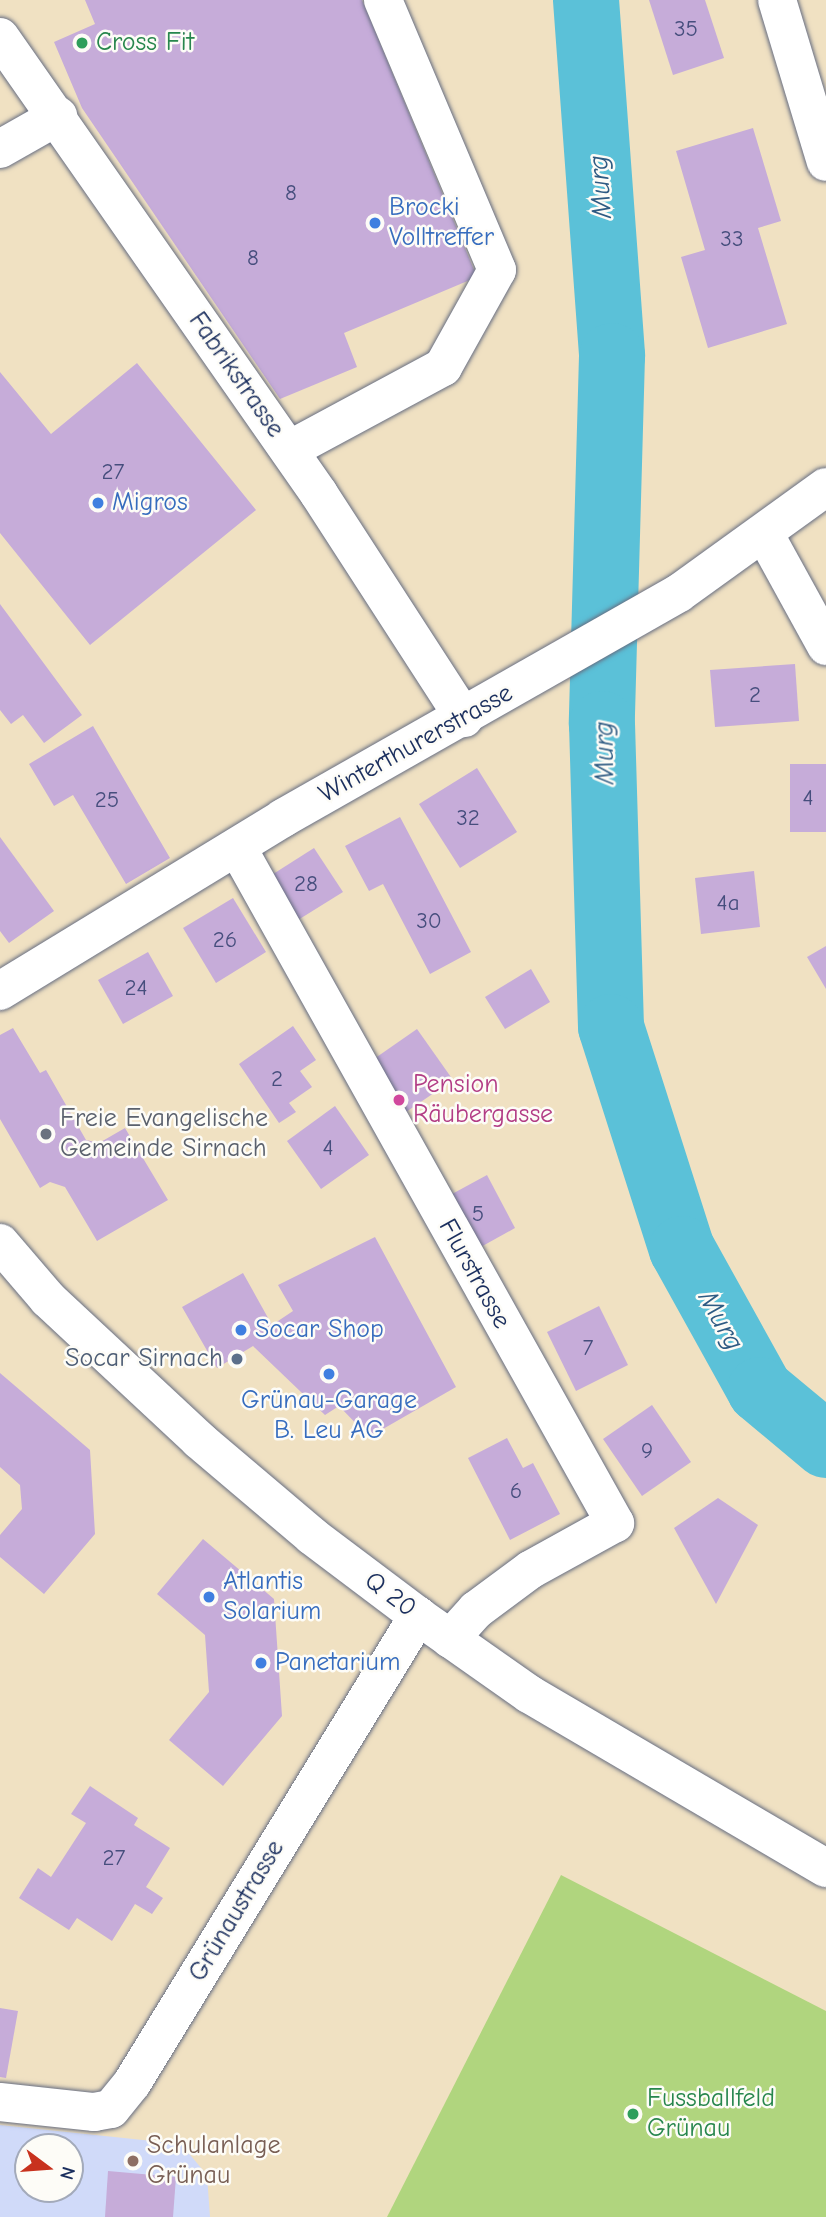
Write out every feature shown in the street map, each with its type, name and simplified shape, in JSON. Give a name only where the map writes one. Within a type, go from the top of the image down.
[{"type":"street","points":[[289,450],[443,367],[498,270],[383,0]]},
{"type":"street","points":[[777,0],[826,162]]},
{"type":"street","name":"Fabrikstrasse","points":[[0,37],[58,116],[289,450],[464,718]]},
{"type":"street","points":[[0,149],[58,116]]},
{"type":"street","name":"Winterthurerstrasse","points":[[0,991],[237,847],[546,672],[679,593],[826,487]]},
{"type":"street","points":[[764,533],[826,646]]},
{"type":"street","name":"Flurstrasse","points":[[237,847],[615,1523],[530,1570],[476,1610],[450,1639]]},
{"type":"street","name":"Q 20","points":[[2,1249],[48,1299],[199,1440],[312,1536],[418,1616],[641,1763],[826,1868]]},
{"type":"street","name":"Grünaustrasse","points":[[0,2102],[94,2112],[111,2109],[132,2084],[418,1616]]},
{"type":"shaded area","name":"Schulanlage Grünau","points":[[0,2125],[76,2133],[14,2133],[14,2203],[84,2203],[84,2134],[181,2144],[207,2175],[210,2217],[0,2217]]},
{"type":"green space","name":"Fussballfeld Grünau","points":[[561,1875],[826,2011],[826,2217],[387,2217]]},
{"type":"building","points":[[85,0],[362,0],[477,277],[344,333],[357,367],[280,399],[82,108],[54,42],[95,24]]},
{"type":"building","points":[[649,0],[705,0],[724,58],[673,75]]},
{"type":"building","points":[[753,128],[781,221],[758,228],[787,324],[708,348],[681,257],[705,250],[676,151]]},
{"type":"building","points":[[137,363],[256,510],[90,645],[0,533],[0,372],[51,434]]},
{"type":"building","points":[[0,604],[82,715],[44,743],[23,715],[11,724],[0,710]]},
{"type":"building","points":[[795,664],[799,721],[715,727],[710,670]]},
{"type":"building","points":[[93,726],[170,858],[126,884],[73,795],[54,806],[29,764]]},
{"type":"building","points":[[790,764],[826,764],[826,832],[790,832]]},
{"type":"building","points":[[477,768],[517,832],[460,868],[419,804]]},
{"type":"building","points":[[400,817],[471,952],[430,974],[383,884],[369,891],[345,846]]},
{"type":"building","points":[[0,837],[54,911],[9,943],[0,931]]},
{"type":"building","points":[[314,848],[343,892],[298,920],[270,876]]},
{"type":"building","points":[[754,871],[760,927],[701,934],[695,878]]},
{"type":"building","points":[[233,898],[266,952],[216,983],[183,928]]},
{"type":"building","points":[[826,946],[826,989],[807,957]]},
{"type":"building","points":[[148,952],[173,996],[123,1024],[98,980]]},
{"type":"building","points":[[531,969],[550,1002],[505,1029],[485,997]]},
{"type":"building","points":[[293,1026],[316,1060],[300,1071],[312,1087],[289,1103],[296,1112],[279,1123],[239,1064]]},
{"type":"building","name":"Freie Evangelische Gemeinde Sirnach","points":[[13,1028],[40,1073],[46,1070],[86,1140],[99,1143],[125,1128],[168,1200],[97,1241],[65,1187],[50,1182],[40,1188],[0,1119],[0,1035]]},
{"type":"building","points":[[417,1029],[453,1080],[406,1112],[371,1061]]},
{"type":"building","points":[[335,1106],[369,1155],[321,1189],[287,1141]]},
{"type":"building","points":[[487,1175],[515,1228],[470,1253],[441,1200]]},
{"type":"building","points":[[375,1237],[456,1387],[369,1437],[339,1406],[325,1415],[253,1346],[217,1368],[182,1307],[243,1273],[272,1325],[293,1311],[278,1285]]},
{"type":"building","points":[[599,1306],[628,1365],[576,1391],[547,1332]]},
{"type":"building","points":[[0,1373],[90,1450],[95,1534],[44,1594],[0,1557],[0,1535],[22,1509],[20,1485],[0,1467]]},
{"type":"building","points":[[652,1405],[691,1462],[642,1496],[603,1439]]},
{"type":"building","points":[[507,1438],[523,1468],[533,1463],[560,1514],[510,1540],[468,1458]]},
{"type":"building","points":[[718,1498],[758,1525],[716,1604],[674,1528]]},
{"type":"building","points":[[203,1539],[274,1599],[282,1716],[223,1786],[169,1740],[209,1692],[205,1635],[157,1594]]},
{"type":"building","points":[[90,1786],[138,1818],[134,1825],[170,1848],[146,1887],[163,1898],[152,1914],[135,1904],[112,1941],[77,1918],[69,1930],[19,1898],[38,1868],[51,1877],[86,1823],[71,1814]]},
{"type":"building","points":[[0,2008],[18,2011],[6,2078],[0,2077]]},
{"type":"building","points":[[108,2171],[176,2177],[173,2217],[105,2217]]},
{"type":"waterway","name":"Murg","points":[[586,0],[612,356],[602,724],[611,1027],[682,1249],[760,1390],[826,1445]]},
{"type":"place","name":"Cross Fit","points":[[82,43]]},
{"type":"place","name":"Brocki Volltreffer","points":[[375,223]]},
{"type":"place","name":"Migros","points":[[98,503]]},
{"type":"place","name":"Pension Räubergasse","points":[[399,1100]]},
{"type":"place","name":"Freie Evangelische Gemeinde Sirnach","points":[[46,1134]]},
{"type":"place","name":"Socar Shop","points":[[241,1330]]},
{"type":"place","name":"Socar Sirnach","points":[[237,1359]]},
{"type":"place","name":"Grünau-Garage B. Leu AG","points":[[329,1374]]},
{"type":"place","name":"Atlantis Solarium","points":[[209,1597]]},
{"type":"place","name":"Panetarium","points":[[261,1663]]},
{"type":"place","name":"Fussballfeld Grünau","points":[[633,2114]]},
{"type":"place","name":"Schulanlage Grünau","points":[[133,2161]]}]
